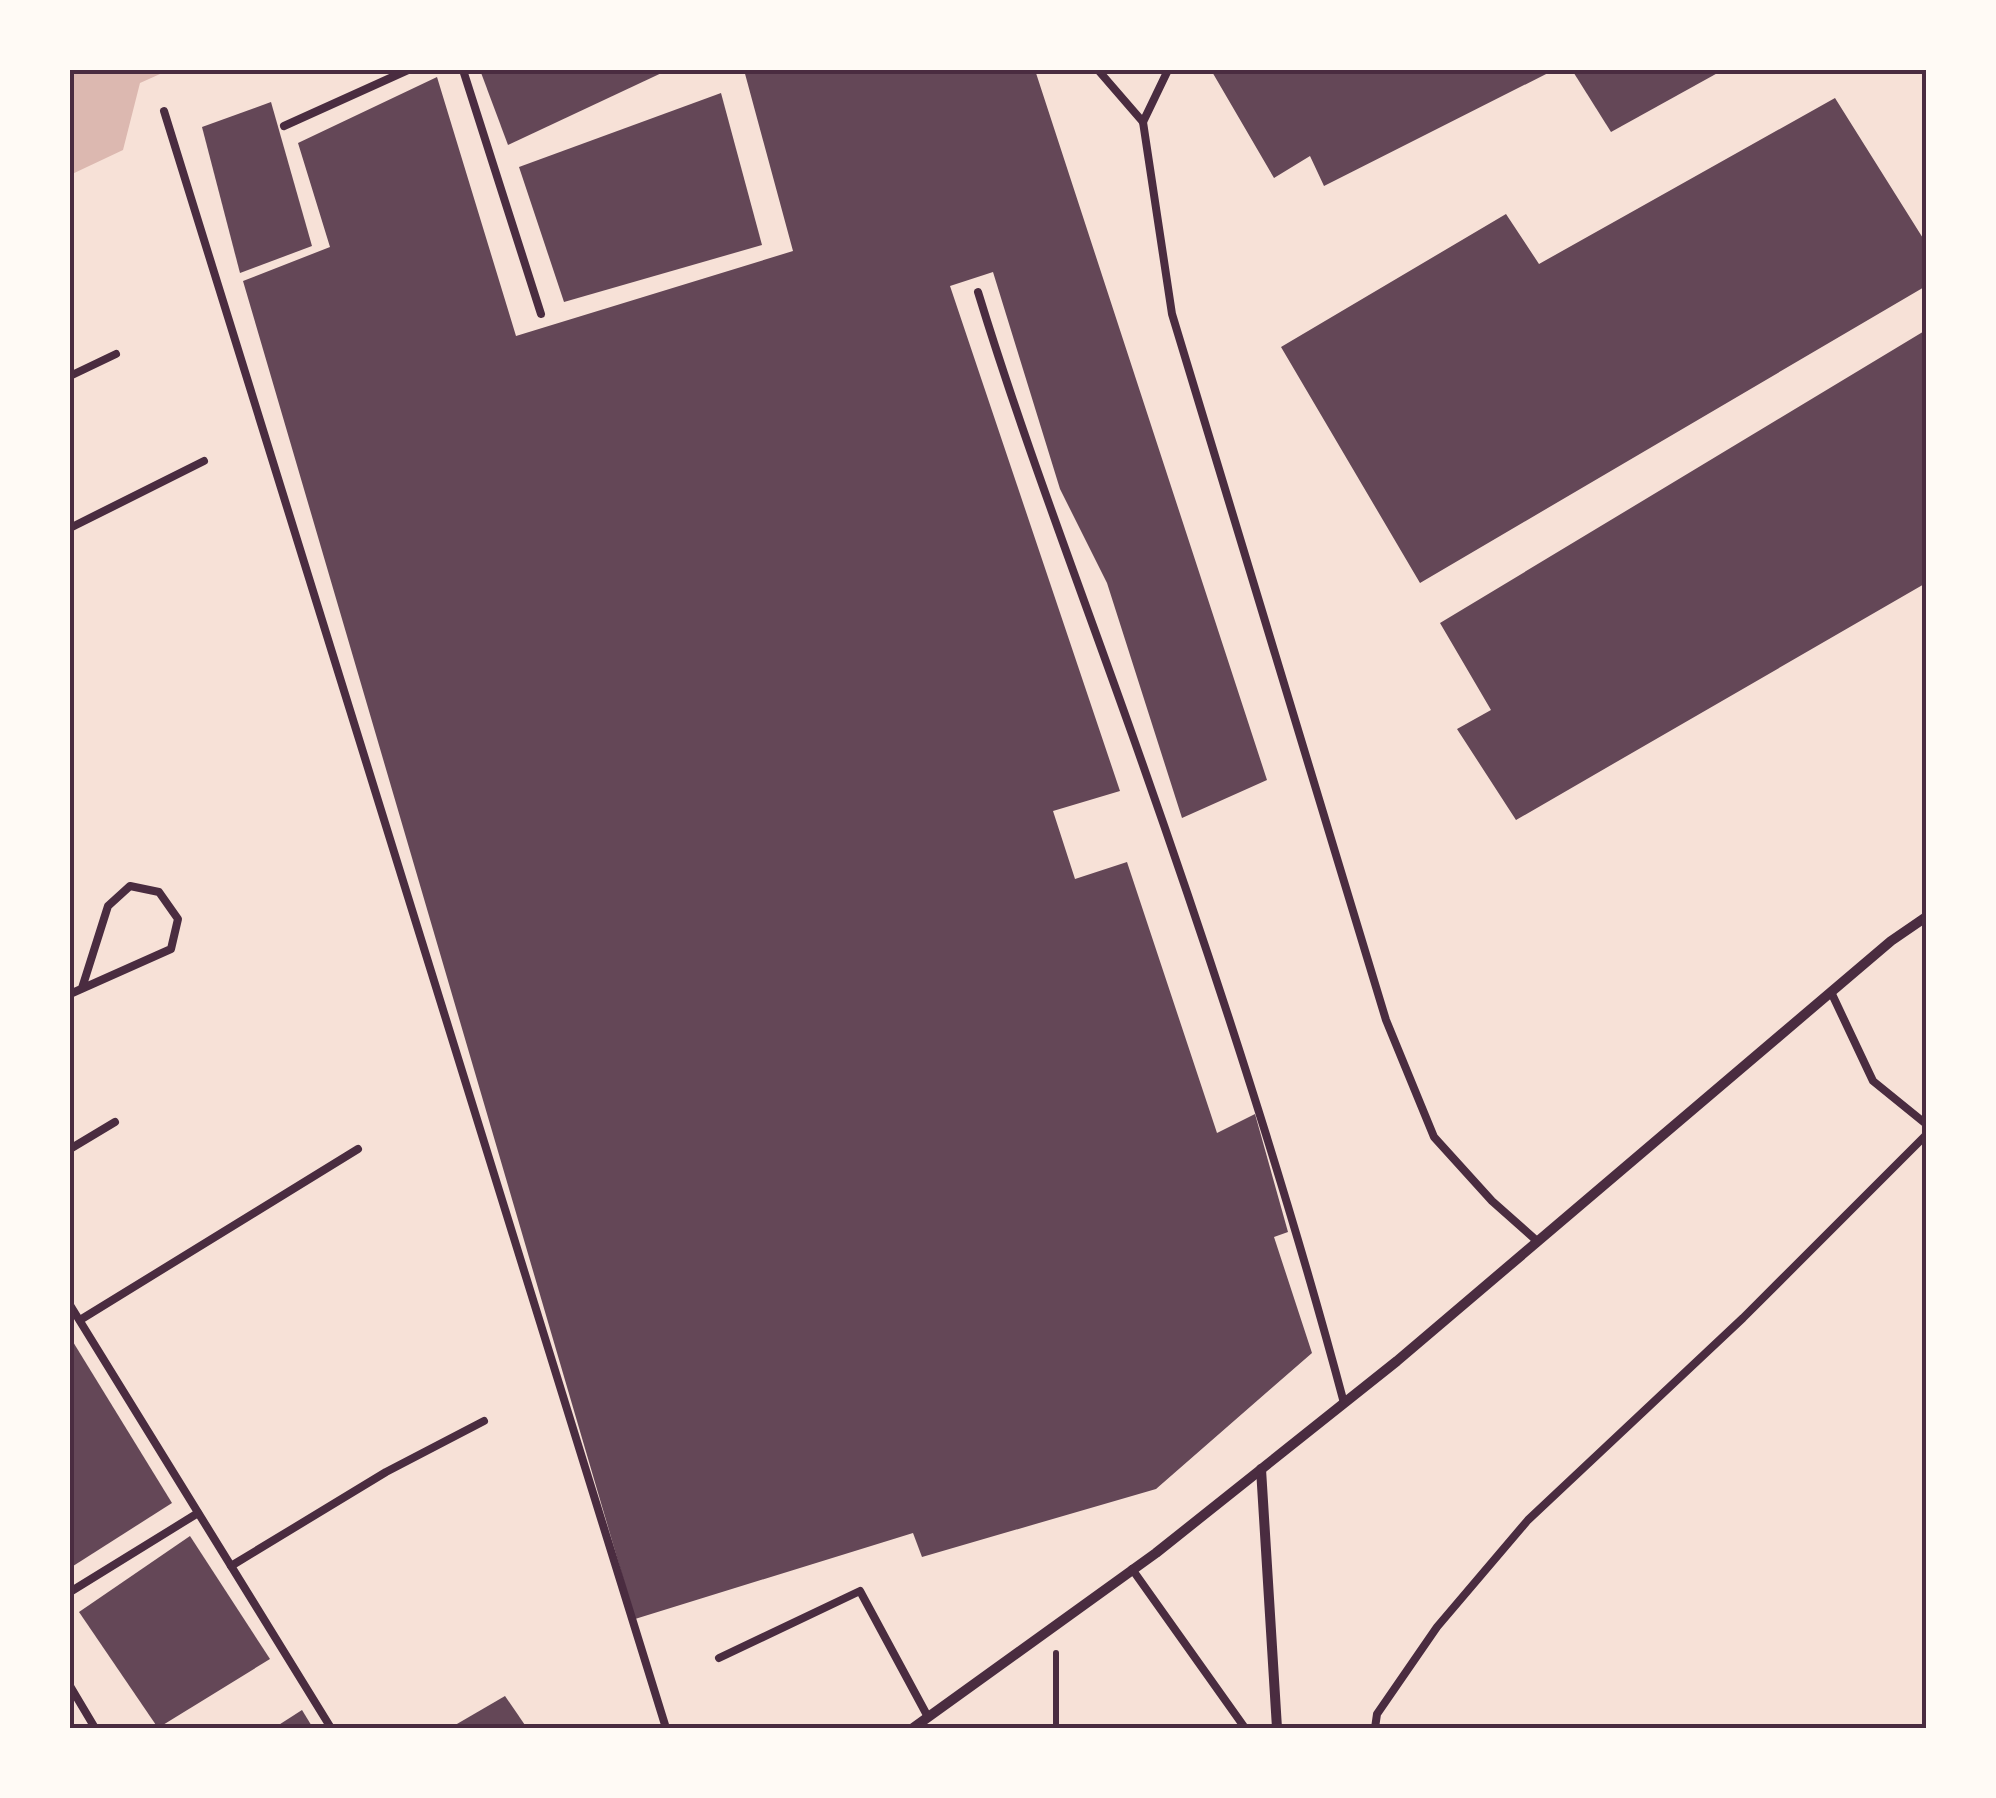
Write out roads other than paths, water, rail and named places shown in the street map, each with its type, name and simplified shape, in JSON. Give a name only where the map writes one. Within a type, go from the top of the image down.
[{"type":"street","points":[[913,1728],[1132,1570],[1344,1403],[1830,992],[1926,917]]},
{"type":"street","points":[[1260,1469],[1276,1728]]},
{"type":"lane","points":[[284,126],[408,70]]},
{"type":"lane","points":[[463,70],[540,314]]},
{"type":"lane","points":[[1098,70],[1143,122],[1172,314],[1386,1020],[1434,1137],[1492,1201],[1537,1241]]},
{"type":"lane","points":[[1143,122],[1168,70]]},
{"type":"lane","points":[[164,112],[666,1728]]},
{"type":"lane","points":[[978,292],[1023,437],[1133,736],[1294,1216],[1344,1403]]},
{"type":"lane","points":[[70,376],[116,354]]},
{"type":"lane","points":[[70,528],[204,461]]},
{"type":"lane","points":[[70,994],[172,949],[178,919],[159,892],[130,886],[108,906],[82,988]]},
{"type":"lane","points":[[1830,992],[1873,1081],[1926,1124]]},
{"type":"lane","points":[[70,1149],[115,1122]]},
{"type":"lane","points":[[1374,1728],[1377,1714],[1437,1627],[1528,1520],[1743,1318],[1926,1136]]},
{"type":"lane","points":[[80,1320],[358,1148]]},
{"type":"lane","points":[[70,1305],[330,1728]]},
{"type":"lane","points":[[231,1566],[386,1472],[484,1421]]},
{"type":"lane","points":[[70,1592],[198,1513]]},
{"type":"lane","points":[[1132,1570],[1246,1728]]},
{"type":"lane","points":[[719,1658],[860,1591],[928,1717]]},
{"type":"lane","points":[[70,1686],[95,1728]]}]
